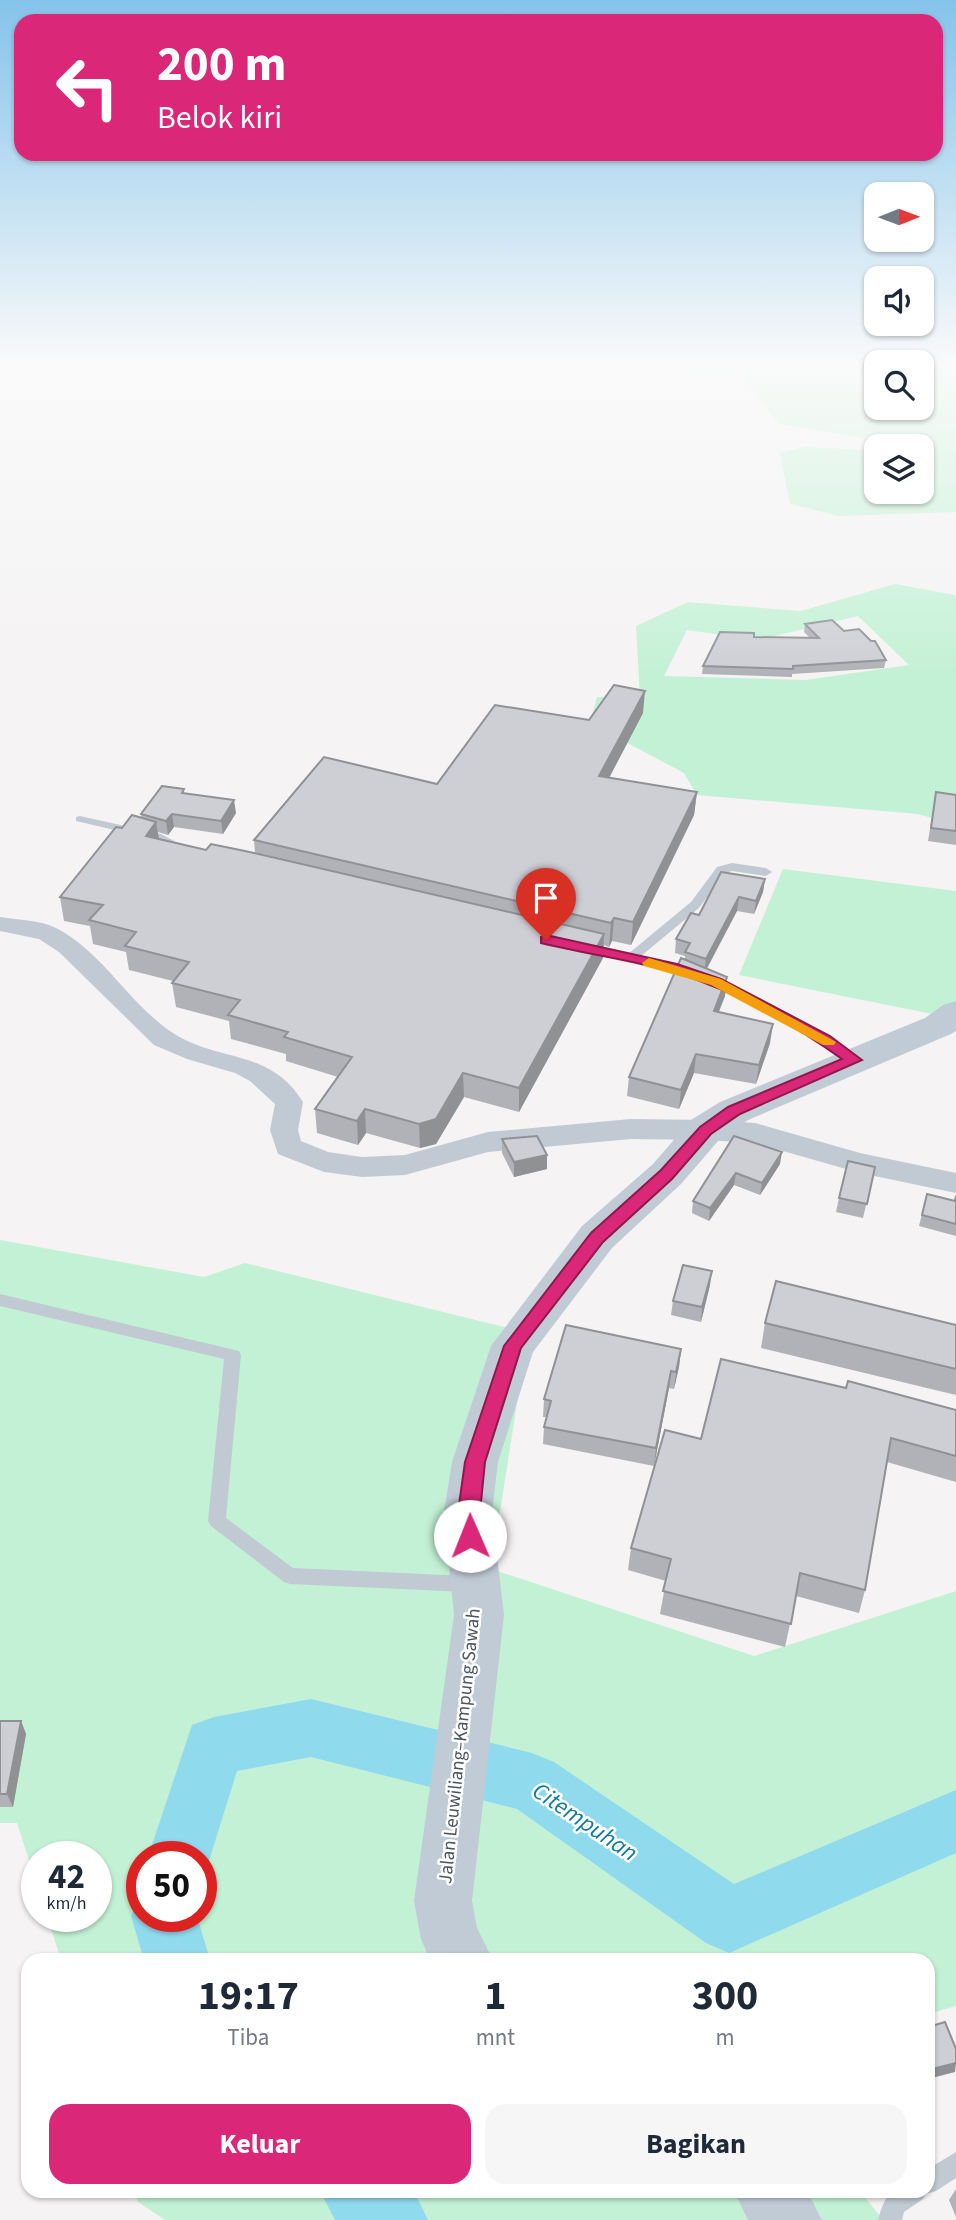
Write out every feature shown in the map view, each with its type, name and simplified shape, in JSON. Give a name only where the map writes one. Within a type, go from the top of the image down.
[{"type":"main road","name":"Jalan Leuwiliang–Kampung Sawah","points":[[459,1953],[450,1939],[443,1901],[476,1600],[468,1512],[475,1462],[513,1346],[597,1237],[667,1174],[705,1130],[734,1111],[938,1026],[956,1013]]},
{"type":"main road","points":[[772,2198],[789,2220]]},
{"type":"street","points":[[0,924],[47,933],[68,947],[170,1043],[232,1061],[274,1081],[289,1102],[285,1130],[288,1147],[324,1161],[362,1167],[405,1165],[488,1142],[631,1129],[705,1130],[755,1133],[860,1163],[956,1183]]},
{"type":"lane","points":[[80,819],[157,836],[197,853]]},
{"type":"lane","points":[[630,959],[695,905],[721,870],[732,867],[766,872]]},
{"type":"lane","points":[[571,946],[677,969],[716,982],[825,1039],[854,1060]]},
{"type":"lane","points":[[0,1300],[233,1356],[217,1521],[290,1576],[476,1600]]},
{"type":"lane","points":[[935,2178],[956,2164]]},
{"type":"lane","points":[[890,2220],[894,2204],[904,2198]]},
{"type":"green space","points":[[783,470],[864,470],[864,504],[934,504],[934,470],[956,470],[956,512],[838,516],[790,504]]},
{"type":"green space","points":[[895,584],[955,595],[956,824],[917,814],[697,795],[684,773],[590,723],[597,697],[640,698],[636,626],[688,602],[801,611]],"holes":[[[858,616],[909,665],[806,680],[664,676],[687,630],[758,640]]]},
{"type":"green space","points":[[783,869],[956,891],[956,1016],[952,1018],[739,975]]},
{"type":"green space","points":[[0,1240],[204,1277],[245,1263],[528,1333],[491,1569],[754,1656],[956,1591],[956,2006],[935,2012],[935,1953],[59,1953],[52,1932],[112,1932],[112,1841],[23,1841],[17,1823],[0,1823]]},
{"type":"green space","points":[[137,2198],[866,2198],[883,2220],[165,2220],[138,2202]]},
{"type":"building","points":[[832,620],[844,631],[859,629],[871,641],[875,641],[886,660],[793,666],[793,669],[703,666],[720,632],[754,633],[754,637],[819,638],[805,624]]},
{"type":"building","points":[[614,685],[645,691],[599,776],[697,792],[633,922],[614,918],[611,923],[254,840],[324,757],[437,784],[495,705],[589,720]]},
{"type":"building","points":[[162,786],[184,789],[182,793],[234,800],[221,821],[172,814],[166,821],[141,814]]},
{"type":"building","points":[[936,792],[956,795],[956,831],[931,828]]},
{"type":"building","points":[[132,815],[156,822],[146,836],[206,850],[211,844],[245,851],[604,934],[519,1088],[463,1073],[436,1119],[419,1124],[365,1109],[357,1121],[315,1109],[352,1057],[284,1037],[288,1032],[228,1015],[240,1000],[172,983],[189,962],[125,946],[136,932],[89,920],[103,905],[60,897],[116,827],[122,828]]},
{"type":"building","points":[[721,872],[765,879],[756,901],[739,897],[706,959],[685,952],[690,943],[676,939],[691,913],[699,915]]},
{"type":"building","points":[[681,958],[727,977],[714,1011],[773,1024],[759,1065],[696,1054],[681,1090],[629,1077]]},
{"type":"building","points":[[537,1136],[547,1155],[514,1162],[502,1139]]},
{"type":"building","points":[[734,1136],[782,1152],[762,1183],[736,1173],[710,1208],[693,1201]]},
{"type":"building","points":[[848,1161],[875,1167],[867,1204],[839,1198]]},
{"type":"building","points":[[927,1194],[955,1201],[956,1196],[956,1224],[922,1215]]},
{"type":"building","points":[[683,1265],[712,1271],[702,1307],[673,1301]]},
{"type":"building","points":[[776,1281],[956,1325],[956,1369],[765,1323]]},
{"type":"building","points":[[566,1325],[681,1349],[676,1372],[671,1371],[656,1448],[544,1427],[551,1401],[544,1399]]},
{"type":"building","points":[[721,1359],[846,1388],[848,1381],[956,1410],[956,1456],[891,1438],[865,1590],[800,1573],[791,1624],[663,1591],[671,1559],[631,1548],[665,1430],[701,1439]]},
{"type":"building","points":[[0,1721],[21,1721],[7,1794],[0,1794]]},
{"type":"building","points":[[945,2022],[956,2049],[956,2063],[935,2068],[935,2025]]},
{"type":"waterway","name":"Citempuhan","points":[[185,1841],[214,1746],[311,1728],[532,1783],[729,1920],[956,1821]]},
{"type":"waterway","name":"Citempuhan","points":[[169,1932],[175,1953]]},
{"type":"waterway","name":"Citempuhan","points":[[365,2198],[391,2220]]},
{"type":"slow traffic","points":[[649,963],[716,982],[828,1042]]},
{"type":"route","points":[[470,1536],[468,1512],[475,1462],[513,1346],[597,1237],[667,1174],[705,1130],[734,1111],[854,1060],[825,1039],[716,982],[677,969],[546,940]]}]
